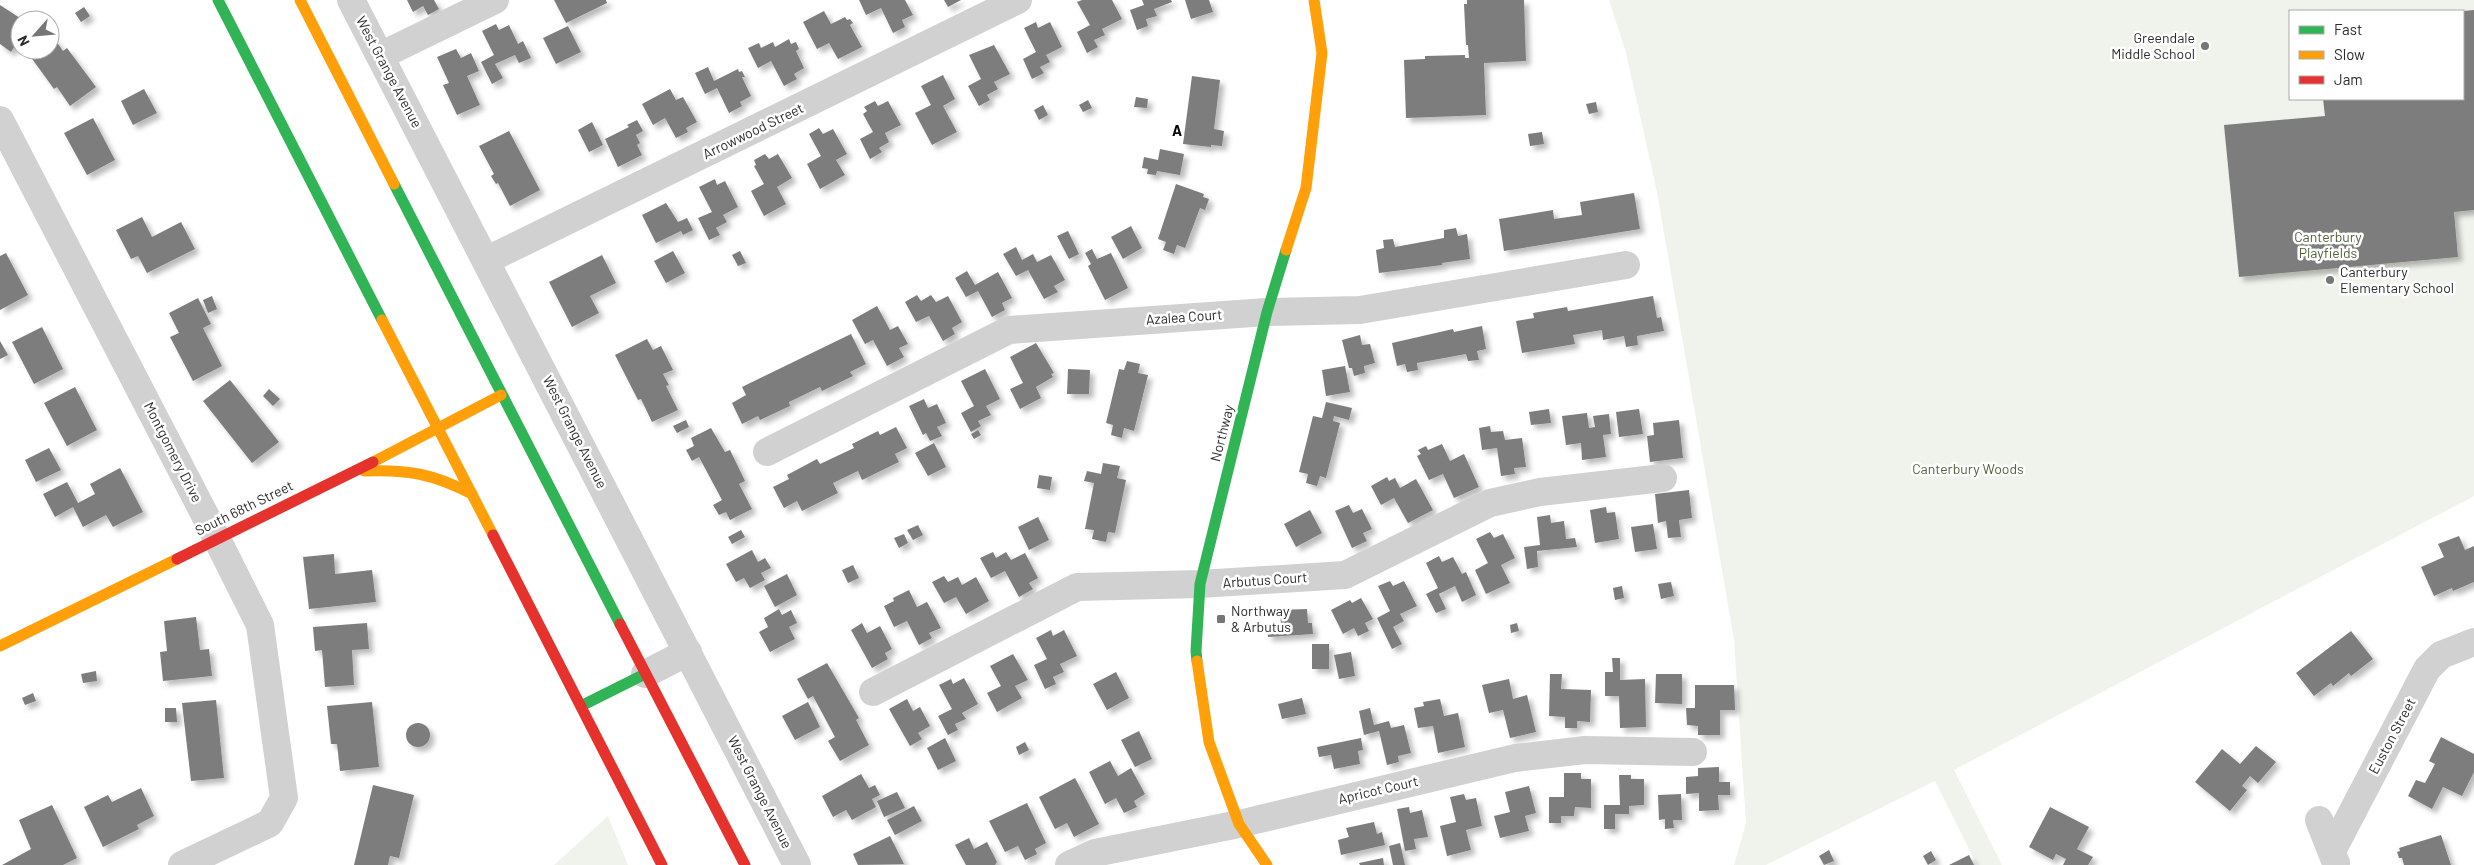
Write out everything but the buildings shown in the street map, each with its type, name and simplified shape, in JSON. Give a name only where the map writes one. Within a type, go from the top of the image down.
[{"type":"street","points":[[218,0],[662,865]]},
{"type":"street","points":[[300,0],[501,396],[745,865]]},
{"type":"street","name":"West Grange Avenue","points":[[351,0],[487,260],[797,865]]},
{"type":"street","points":[[380,56],[495,0]]},
{"type":"street","name":"Arrowwood Street","points":[[487,260],[1018,0]]},
{"type":"street","name":"Northway","points":[[1267,865],[1239,824],[1209,742],[1196,651],[1200,584],[1267,312],[1306,188],[1322,53],[1314,0]]},
{"type":"street","name":"Montgomery Drive","points":[[0,120],[6,127],[260,625],[284,798],[270,823],[182,865]]},
{"type":"street","name":"Azalea Court","points":[[767,452],[1009,330],[1267,312],[1360,310],[1626,265]]},
{"type":"street","name":"South 68th Street","points":[[0,646],[353,472],[501,396]]},
{"type":"street","points":[[353,472],[398,469],[423,472],[448,480],[472,494]]},
{"type":"street","name":"Arbutus Court","points":[[873,692],[1077,587],[1200,584],[1345,575],[1490,503],[1540,492],[1663,478]]},
{"type":"street","name":"Euston Street","points":[[2334,858],[2427,669],[2441,655],[2474,642]]},
{"type":"street","points":[[581,706],[688,652]]},
{"type":"street","name":"Apricot Court","points":[[1069,865],[1095,853],[1239,824],[1516,758],[1585,750],[1693,752]]},
{"type":"street","points":[[2319,820],[2334,858]]},
{"type":"green space","name":"Canterbury Woods","points":[[1609,0],[2474,0],[2474,496],[1954,770],[2002,865],[1977,865],[1935,781],[1766,865],[1734,865],[1746,823],[1734,640],[1657,192],[1626,53]]},
{"type":"green space","points":[[608,816],[628,865],[554,865]]},
{"type":"traffic: fast","points":[[218,0],[382,320]]},
{"type":"traffic: fast","points":[[394,184],[620,624]]},
{"type":"traffic: fast","points":[[1197,661],[1200,584],[1267,312],[1286,250]]},
{"type":"traffic: fast","points":[[581,706],[645,674]]},
{"type":"traffic: slow","points":[[300,0],[394,184]]},
{"type":"traffic: slow","points":[[1286,250],[1306,188],[1322,53],[1314,0]]},
{"type":"traffic: slow","points":[[382,320],[493,535]]},
{"type":"traffic: slow","points":[[373,462],[501,395]]},
{"type":"traffic: slow","points":[[364,471],[394,471],[420,474],[432,477],[472,494]]},
{"type":"traffic: slow","points":[[0,646],[177,559]]},
{"type":"traffic: slow","points":[[1197,661],[1209,742],[1239,824],[1267,865]]},
{"type":"traffic: jam","points":[[177,559],[373,462]]},
{"type":"traffic: jam","points":[[493,535],[662,865]]},
{"type":"traffic: jam","points":[[620,624],[745,865]]},
{"type":"place","name":"Greendale Middle School","points":[[2205,46]]},
{"type":"place","name":"Canterbury Elementary School","points":[[2330,280]]},
{"type":"place","name":"Northway & Arbutus","points":[[1221,619]]},
{"type":"district","name":"A","points":[[1177,131]]},
{"type":"park label","name":"Canterbury Playfields","points":[[2328,246]]}]
